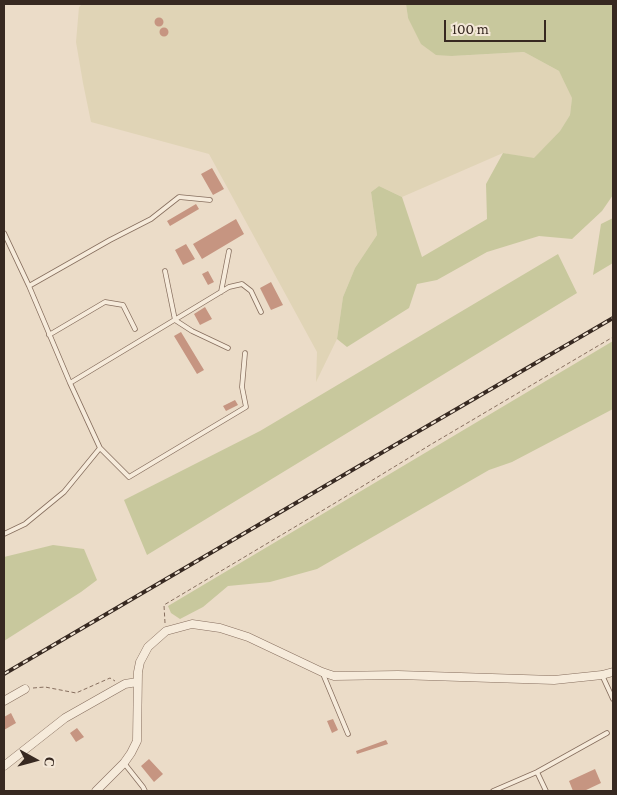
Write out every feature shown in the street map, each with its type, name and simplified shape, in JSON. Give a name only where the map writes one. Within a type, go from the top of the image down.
[{"type":"street","points":[[96,791],[124,764],[132,753],[137,741],[137,682],[140,662],[148,646],[166,631],[192,624],[220,628],[248,637],[334,676],[554,680],[613,672]]},
{"type":"street","points":[[4,766],[65,718],[125,684],[137,682]]},
{"type":"street","points":[[4,701],[25,689]]},
{"type":"lane","points":[[29,286],[151,219],[179,197],[210,200]]},
{"type":"lane","points":[[4,233],[100,448],[129,477],[246,407],[242,387],[245,353]]},
{"type":"lane","points":[[221,292],[229,251]]},
{"type":"lane","points":[[165,271],[175,320],[192,331],[228,348]]},
{"type":"lane","points":[[70,383],[229,287],[242,284],[250,291],[261,312]]},
{"type":"lane","points":[[49,335],[105,302],[123,305],[135,329]]},
{"type":"lane","points":[[4,534],[25,524],[64,492],[100,448]]},
{"type":"lane","points":[[322,672],[348,734]]},
{"type":"lane","points":[[602,675],[613,699]]},
{"type":"lane","points":[[493,791],[537,772],[607,733]]},
{"type":"lane","points":[[124,764],[143,790]]},
{"type":"lane","points":[[537,772],[546,791]]},
{"type":"path","points":[[166,631],[164,605],[430,444],[613,337]]},
{"type":"path","points":[[25,689],[45,687],[76,693],[110,678],[125,684]]},
{"type":"shaded area","points":[[82,4],[406,4],[408,18],[452,56],[524,52],[559,71],[573,91],[570,115],[560,131],[534,159],[503,153],[402,197],[379,186],[371,192],[377,235],[355,268],[343,297],[337,339],[316,382],[317,352],[209,154],[91,122],[76,42],[79,7]]},
{"type":"green space","points":[[406,4],[613,4],[613,195],[602,211],[572,239],[539,236],[487,252],[437,280],[417,284],[409,308],[347,347],[337,339],[343,297],[355,268],[377,235],[371,192],[379,186],[402,197],[422,257],[487,219],[486,184],[503,153],[534,158],[560,131],[570,115],[572,98],[559,71],[524,52],[452,56],[436,55],[421,44],[408,18]]},
{"type":"green space","points":[[613,218],[613,263],[593,275],[601,224]]},
{"type":"green space","points":[[558,254],[577,293],[147,555],[124,500],[260,431]]},
{"type":"green space","points":[[613,341],[613,409],[512,462],[489,470],[317,569],[270,582],[228,586],[203,607],[180,619],[171,613],[168,606]]},
{"type":"green space","points":[[53,545],[84,549],[97,580],[4,641],[4,557]]},
{"type":"building","points":[[159,17],[164,22],[159,27],[154,22]]},
{"type":"building","points":[[164,27],[169,32],[164,37],[159,32]]},
{"type":"building","points":[[212,168],[224,189],[213,195],[201,174]]},
{"type":"building","points":[[196,204],[199,209],[170,226],[167,221]]},
{"type":"building","points":[[236,219],[244,234],[202,259],[193,244]]},
{"type":"building","points":[[186,244],[195,259],[183,265],[175,250]]},
{"type":"building","points":[[208,271],[214,282],[208,285],[202,274]]},
{"type":"building","points":[[271,282],[283,305],[271,310],[260,288]]},
{"type":"building","points":[[205,307],[212,319],[200,325],[194,314]]},
{"type":"building","points":[[181,332],[204,370],[197,374],[174,336]]},
{"type":"building","points":[[235,400],[238,405],[226,411],[223,406]]},
{"type":"building","points":[[11,713],[16,723],[4,730],[4,717]]},
{"type":"building","points":[[333,719],[338,730],[332,733],[327,721]]},
{"type":"building","points":[[77,728],[84,737],[76,742],[70,733]]},
{"type":"building","points":[[386,740],[388,744],[357,754],[356,751]]},
{"type":"building","points":[[149,759],[163,774],[154,782],[141,766]]},
{"type":"building","points":[[595,769],[601,783],[584,791],[573,791],[569,781]]},
{"type":"railway","points":[[4,674],[613,318]]}]
